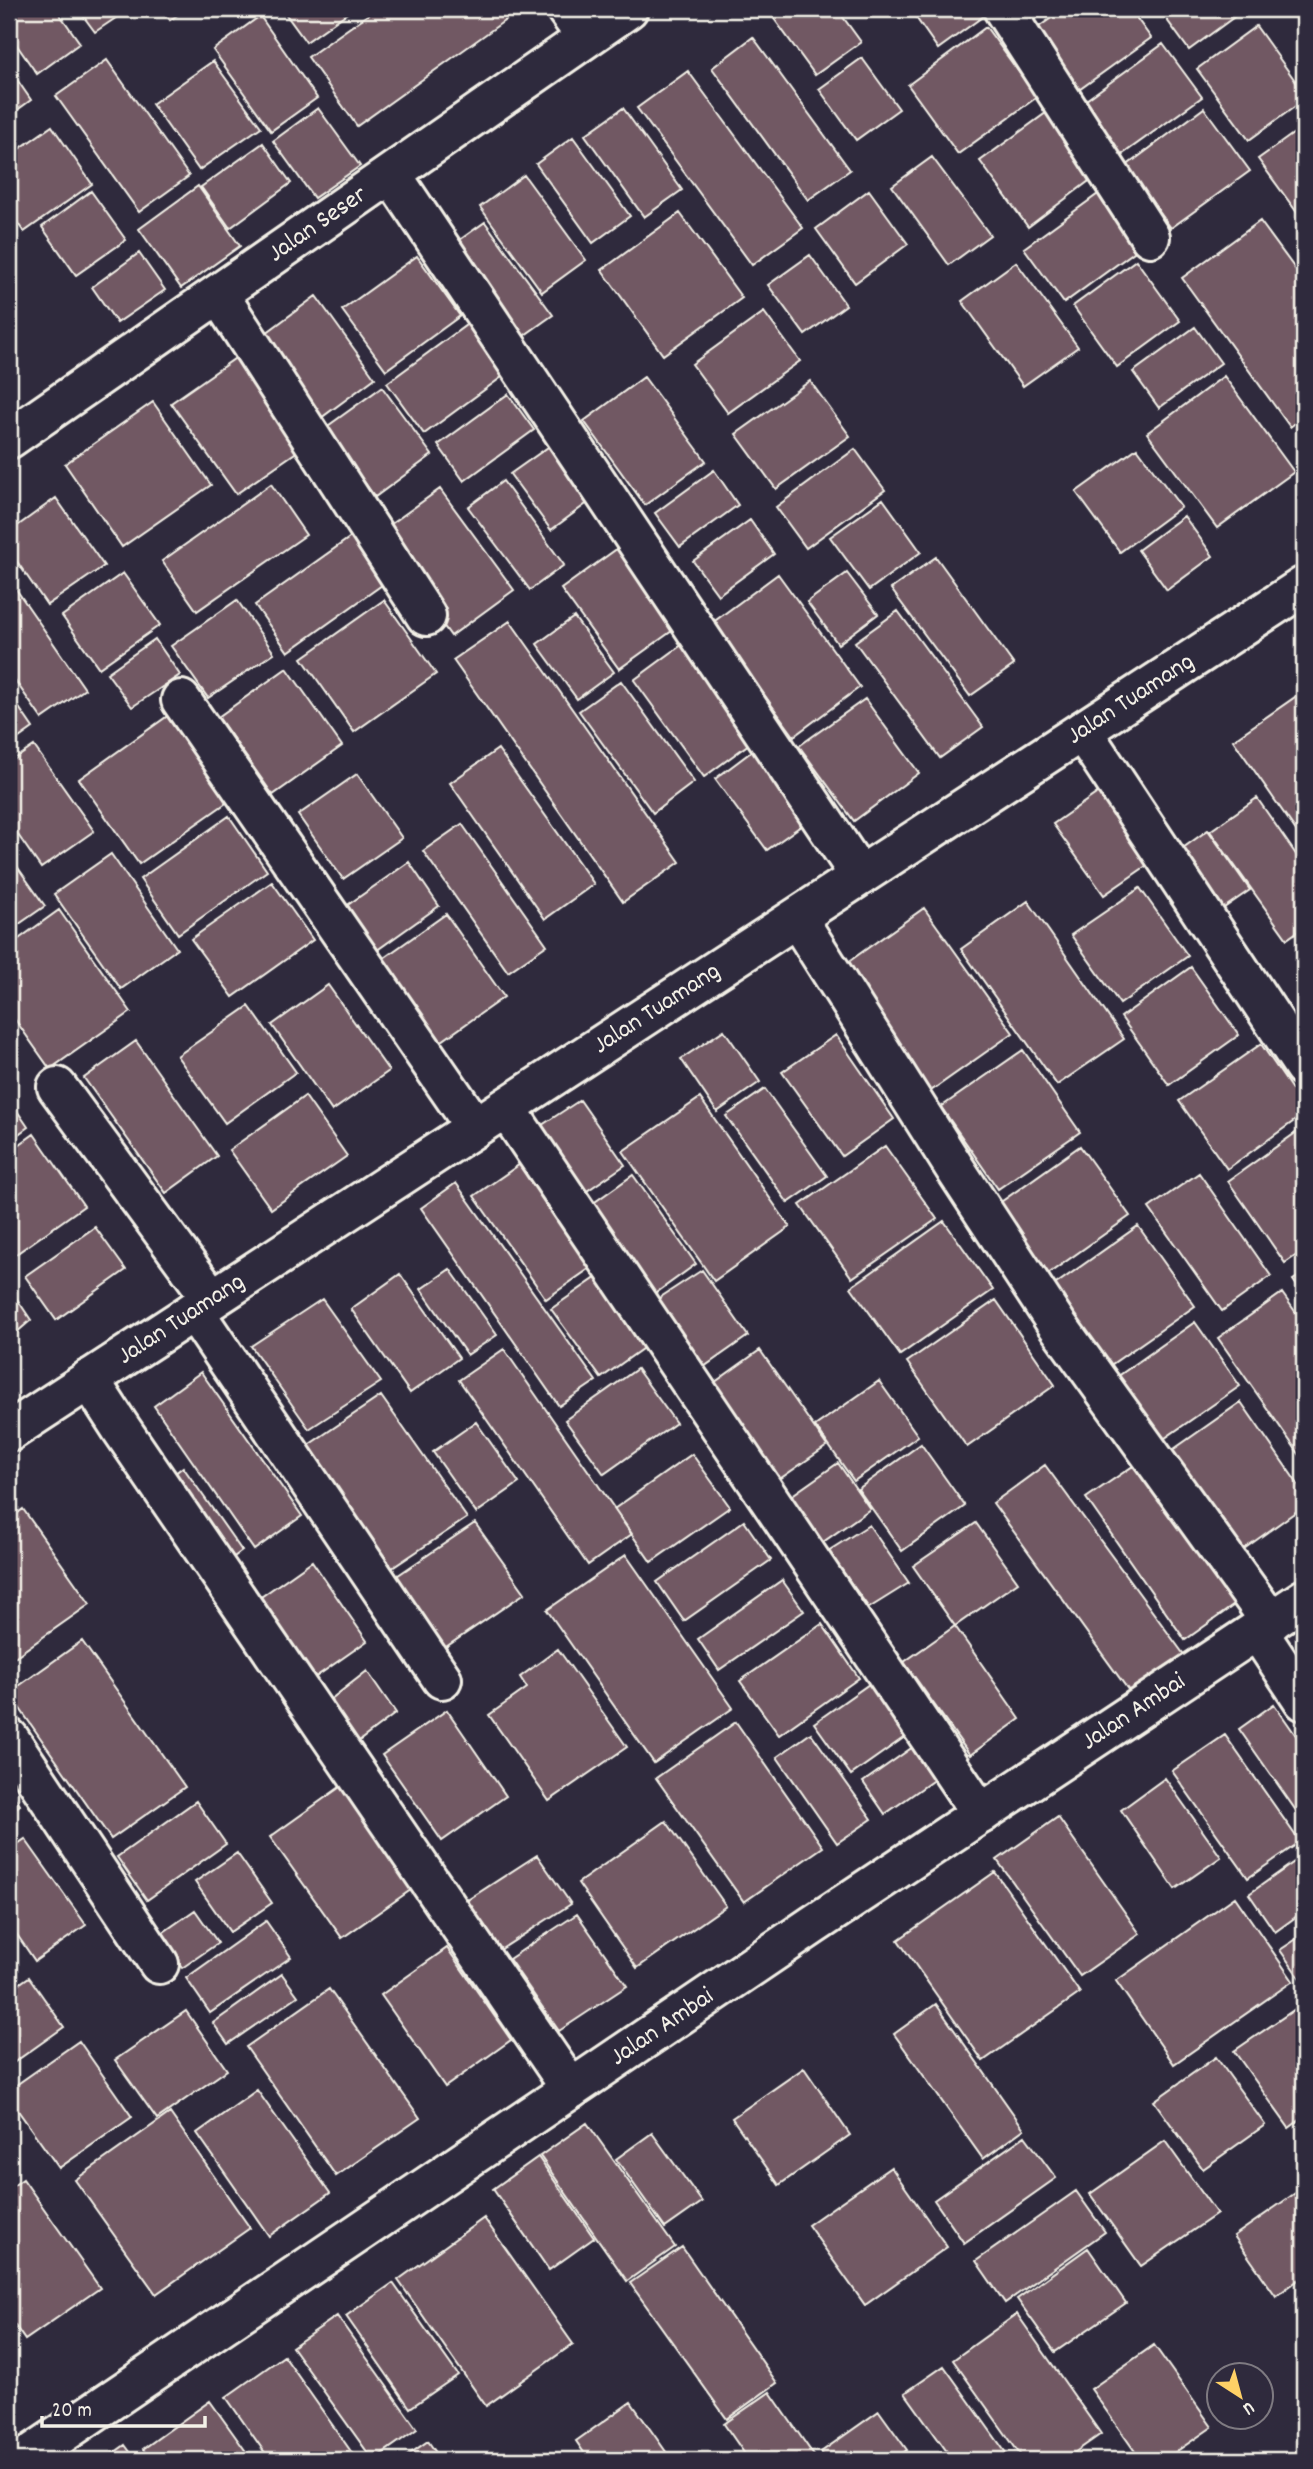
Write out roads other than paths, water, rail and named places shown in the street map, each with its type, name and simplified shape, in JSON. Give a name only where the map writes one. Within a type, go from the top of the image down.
[{"type":"street","name":"Jalan Seser","points":[[9,439],[392,175],[576,23],[628,9]]},
{"type":"street","points":[[1003,9],[1150,237]]},
{"type":"street","points":[[392,175],[860,876]]},
{"type":"street","points":[[219,295],[426,616]]},
{"type":"street","name":"Jalan Tuamang","points":[[9,1432],[1304,586]]},
{"type":"street","points":[[181,701],[490,1118],[981,1814]]},
{"type":"street","points":[[1082,731],[1304,1067]]},
{"type":"street","points":[[797,918],[1056,1323],[1264,1626],[1304,1701]]},
{"type":"street","points":[[57,1087],[203,1305],[442,1679]]},
{"type":"street","points":[[89,1380],[571,2089]]},
{"type":"street","name":"Jalan Ambai","points":[[23,2460],[571,2089],[1304,1599]]},
{"type":"street","points":[[9,1738],[159,1964]]}]
